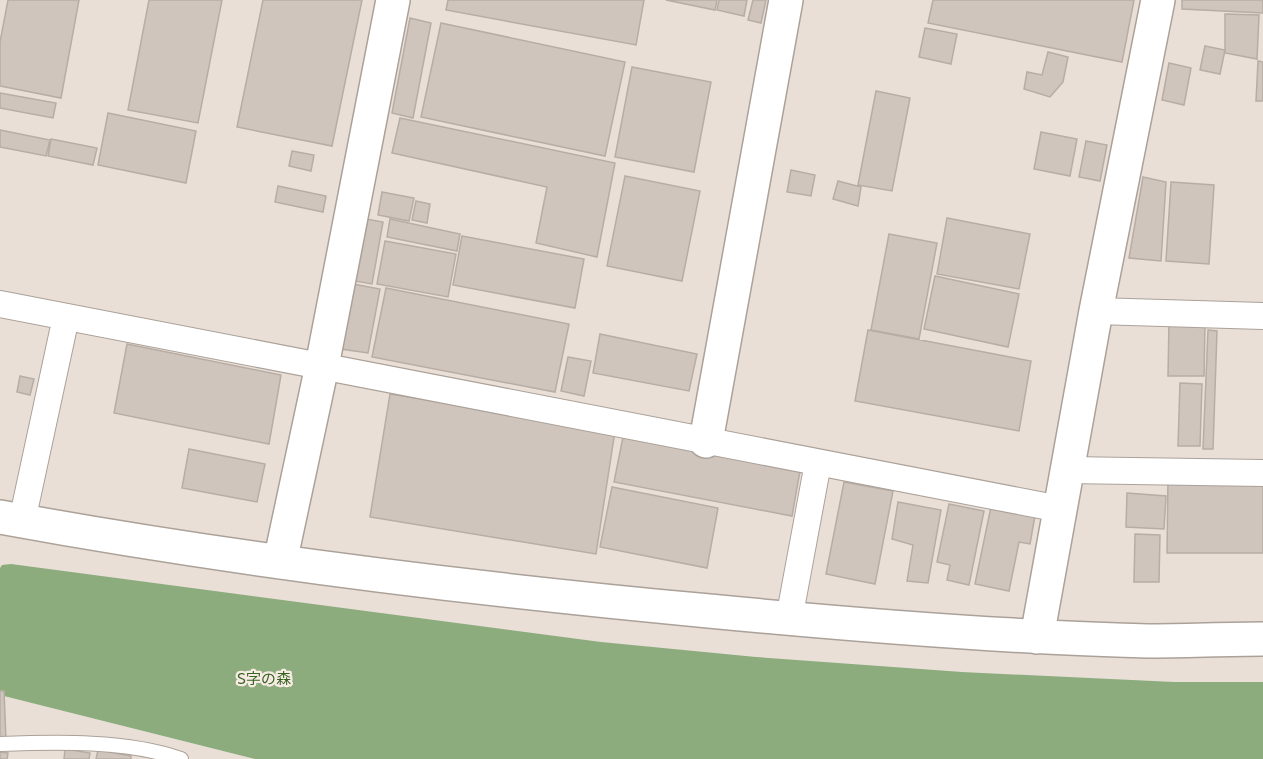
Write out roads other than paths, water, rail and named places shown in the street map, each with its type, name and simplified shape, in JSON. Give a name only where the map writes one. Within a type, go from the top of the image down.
[{"type":"street","points":[[280,562],[322,366],[393,0]]},
{"type":"street","points":[[706,441],[786,0]]},
{"type":"street","points":[[1037,637],[1096,311],[1158,0]]},
{"type":"street","points":[[0,304],[1060,509]]},
{"type":"street","points":[[1096,311],[1263,316]]},
{"type":"street","points":[[66,316],[11,519],[280,562],[550,597],[789,619],[1037,637],[1151,641],[1263,639]]},
{"type":"street","points":[[789,619],[818,463]]},
{"type":"street","points":[[1067,470],[1263,474]]},
{"type":"lane","points":[[0,744],[126,746],[165,753],[181,759]]},
{"type":"park label","name":"S字の森","points":[[264,679]]}]
